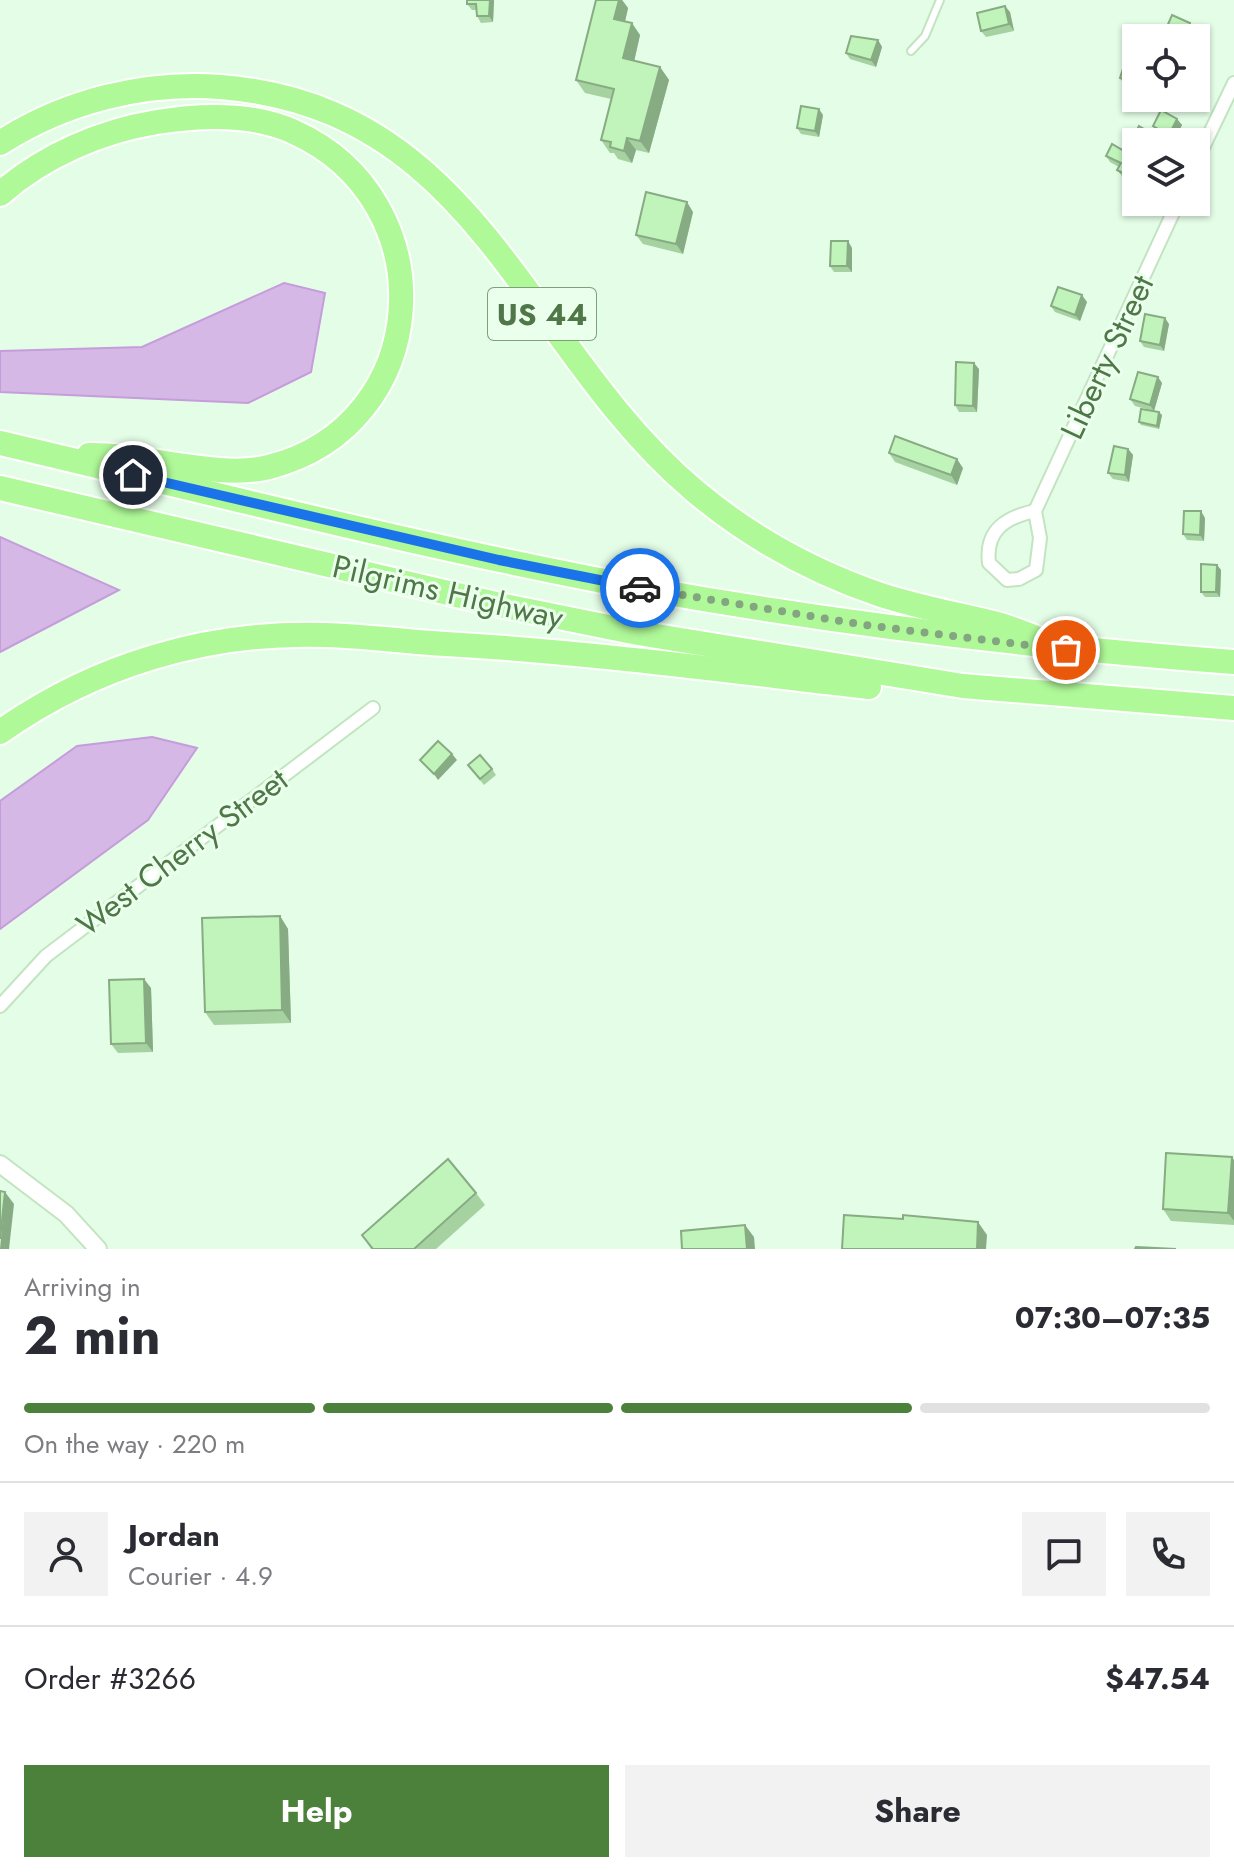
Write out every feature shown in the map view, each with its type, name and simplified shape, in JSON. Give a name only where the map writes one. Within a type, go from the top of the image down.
[{"type":"highway","name":"US 44","points":[[0,143],[54,115],[95,100],[173,87],[240,89],[280,96],[342,117],[401,152],[452,195],[622,421],[657,457],[726,515],[800,561],[838,578],[923,607],[995,623],[1066,650]]},
{"type":"highway","points":[[0,194],[49,160],[108,133],[176,119],[233,118],[291,130],[334,156],[368,191],[386,223],[398,255],[403,308],[393,351],[363,407],[320,446],[281,464],[246,470],[125,454],[54,456]]},
{"type":"highway","name":"Pilgrims Highway","points":[[0,443],[327,522],[642,588],[865,625],[1066,650],[1234,662]]},
{"type":"highway","name":"Pilgrims Highway","points":[[0,488],[504,606],[682,640],[963,686],[1234,708]]},
{"type":"highway","points":[[0,732],[35,708],[102,674],[161,654],[230,639],[280,635],[553,649],[873,687],[963,686]]},
{"type":"street","points":[[1210,133],[1234,83]]},
{"type":"street","name":"Liberty Street","points":[[1035,511],[1017,515],[992,533],[987,547],[989,563],[1007,580],[1019,579],[1036,570],[1040,538],[1035,511],[1172,216]]},
{"type":"street","name":"West Cherry Street","points":[[0,1006],[46,956],[373,708]]},
{"type":"street","points":[[0,1164],[66,1214],[98,1249]]},
{"type":"lane","points":[[911,51],[925,36],[940,0]]},
{"type":"shaded area","points":[[284,283],[325,293],[311,372],[248,403],[0,392],[0,351],[142,347]]},
{"type":"shaded area","points":[[0,537],[119,590],[0,652]]},
{"type":"shaded area","points":[[152,737],[197,748],[148,820],[0,929],[0,801],[77,746]]},
{"type":"building","points":[[467,0],[490,0],[489,16],[477,16],[476,4],[467,4]]},
{"type":"building","points":[[596,0],[619,0],[614,19],[632,23],[623,58],[660,67],[640,141],[627,138],[624,151],[610,147],[611,142],[601,140],[614,89],[576,80]]},
{"type":"building","points":[[1005,6],[1009,24],[981,31],[977,13]]},
{"type":"building","points":[[1172,15],[1190,23],[1190,24],[1168,24]]},
{"type":"building","points":[[851,36],[878,40],[871,60],[846,53]]},
{"type":"building","points":[[801,106],[819,109],[815,131],[797,128]]},
{"type":"building","points":[[1160,112],[1177,119],[1172,128],[1153,126]]},
{"type":"building","points":[[1112,144],[1122,150],[1122,173],[1117,170],[1121,163],[1106,156]]},
{"type":"building","points":[[646,192],[687,202],[676,244],[636,235]]},
{"type":"building","points":[[831,241],[848,241],[847,266],[830,266]]},
{"type":"building","points":[[1058,287],[1082,295],[1075,315],[1051,306]]},
{"type":"building","points":[[1145,314],[1165,318],[1160,345],[1140,341]]},
{"type":"building","points":[[956,362],[974,363],[973,406],[955,405]]},
{"type":"building","points":[[1138,372],[1158,377],[1150,405],[1130,399]]},
{"type":"building","points":[[1141,409],[1159,412],[1157,426],[1139,422]]},
{"type":"building","points":[[895,436],[957,459],[951,475],[889,453]]},
{"type":"building","points":[[1114,446],[1128,449],[1125,475],[1108,473]]},
{"type":"building","points":[[1184,511],[1201,511],[1200,535],[1183,534]]},
{"type":"building","points":[[1201,564],[1217,565],[1216,592],[1201,592]]},
{"type":"building","points":[[438,741],[452,754],[434,774],[420,760]]},
{"type":"building","points":[[480,755],[492,769],[480,779],[468,765]]},
{"type":"building","points":[[280,916],[282,1010],[205,1012],[202,918]]},
{"type":"building","points":[[144,979],[146,1043],[111,1044],[109,980]]},
{"type":"building","points":[[1166,1153],[1232,1157],[1228,1213],[1163,1209]]},
{"type":"building","points":[[448,1159],[476,1193],[414,1249],[373,1249],[362,1235]]},
{"type":"building","points":[[0,1191],[5,1192],[0,1239]]},
{"type":"building","points":[[844,1215],[903,1219],[903,1215],[978,1222],[977,1249],[842,1249]]},
{"type":"building","points":[[745,1225],[747,1249],[682,1249],[681,1231]]},
{"type":"building","points":[[1136,1247],[1176,1249],[1135,1249]]},
{"type":"way so far","points":[[640,588],[865,625],[1066,650]]},
{"type":"route","points":[[133,475],[327,522],[640,588]]}]
